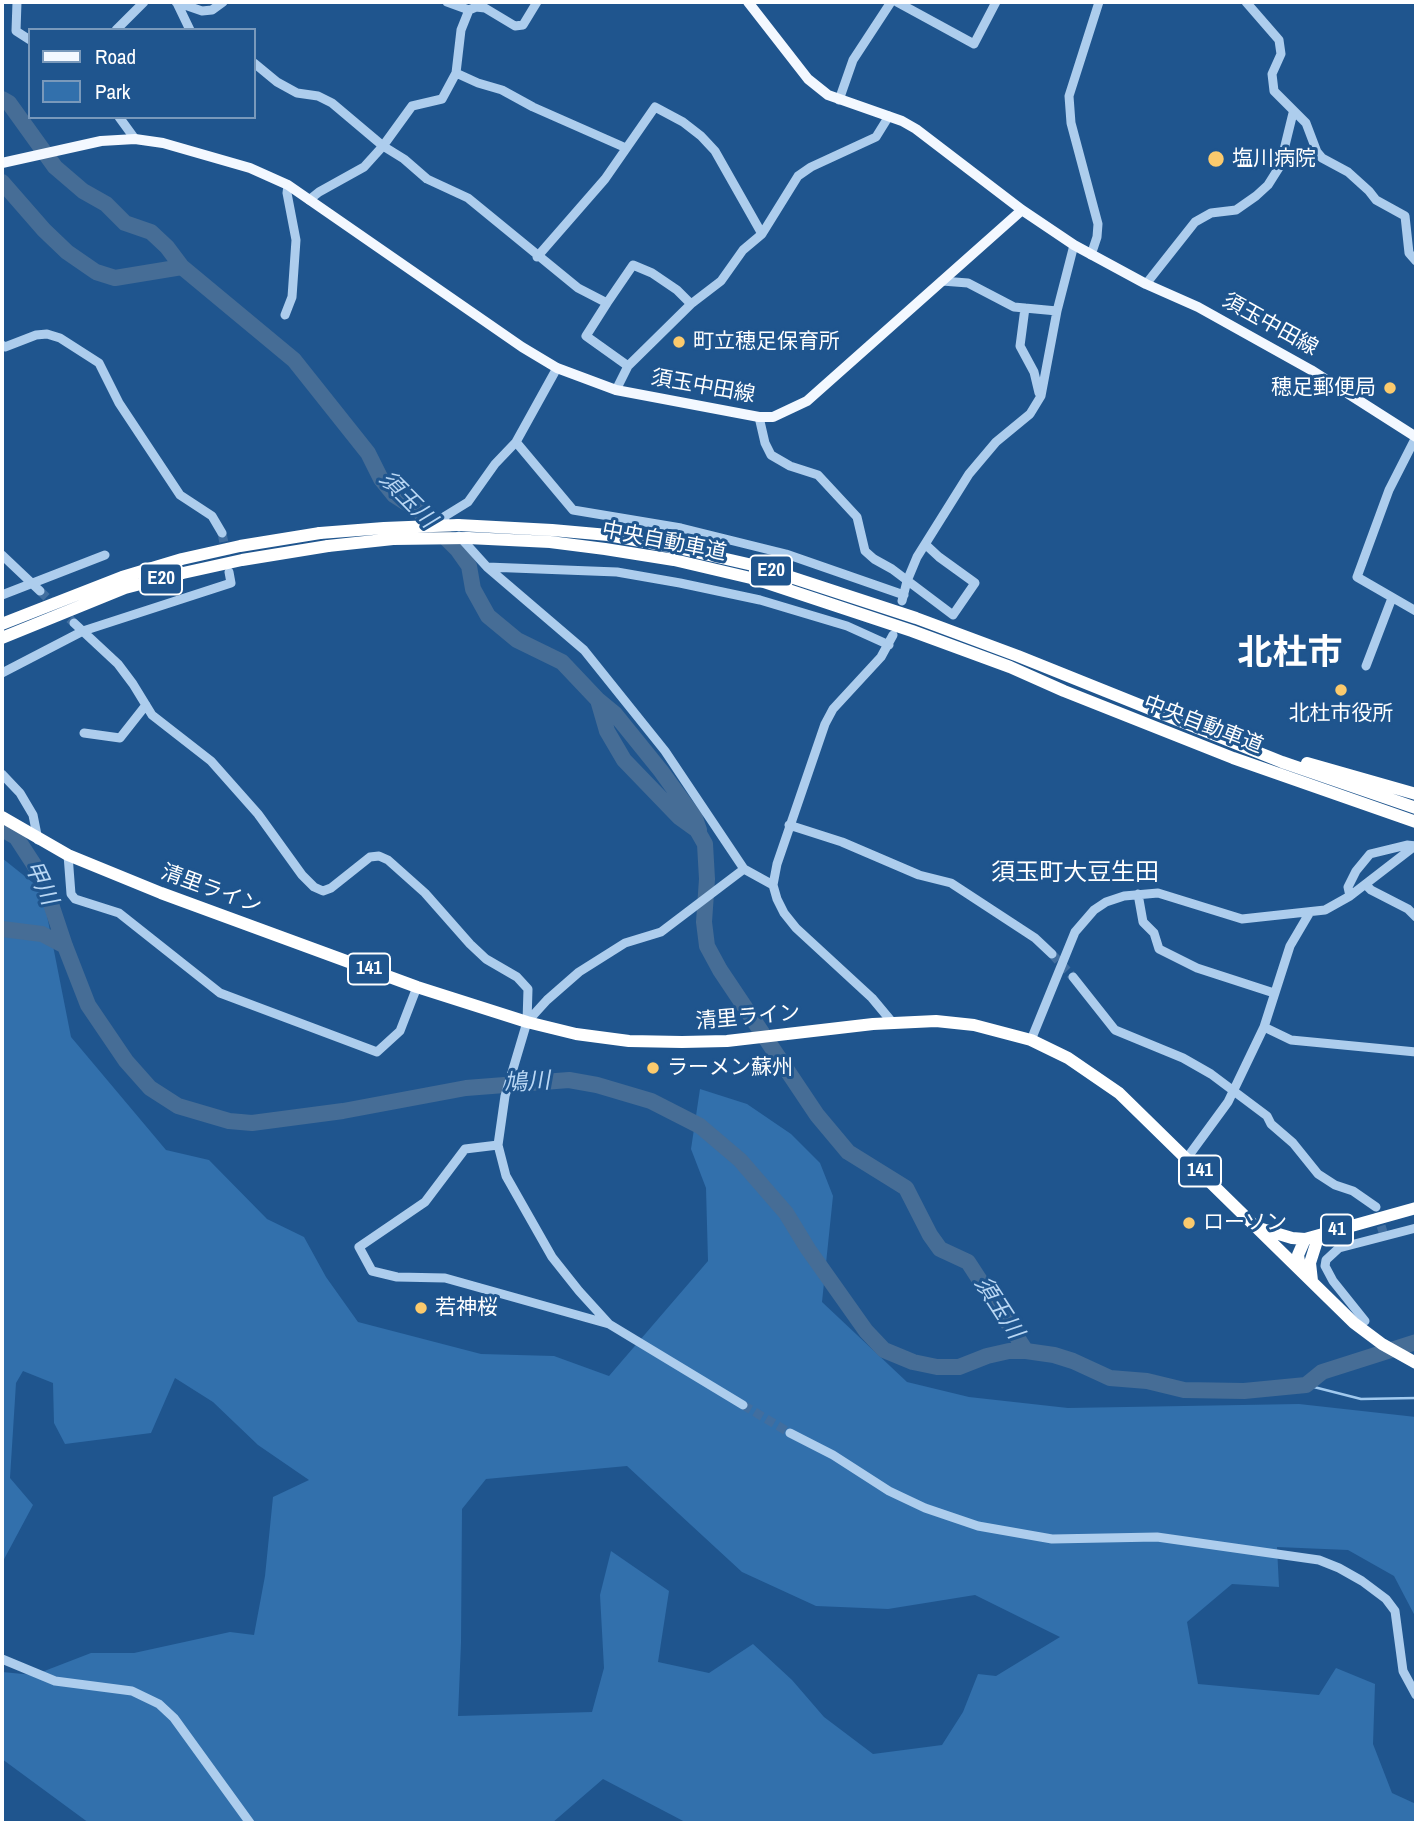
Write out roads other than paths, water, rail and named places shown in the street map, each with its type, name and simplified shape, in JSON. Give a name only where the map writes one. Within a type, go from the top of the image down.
[{"type":"highway","name":"中央自動車道","points":[[2,624],[121,576],[240,546],[320,533],[384,527],[458,525],[608,535],[757,566],[916,618],[1239,745],[1416,808]]},
{"type":"highway","name":"中央自動車道","points":[[2,638],[125,589],[219,565],[328,546],[393,539],[468,538],[550,542],[605,549],[755,579],[912,631],[1010,667],[1233,758],[1416,822]]},
{"type":"highway","points":[[1239,745],[1416,794]]},
{"type":"highway","name":"清里ライン","points":[[2,817],[68,855],[161,893],[417,986],[527,1022],[576,1034],[629,1041],[681,1042],[757,1038],[873,1024],[936,1021],[974,1025],[1031,1040],[1069,1058],[1119,1093],[1312,1281],[1382,1344],[1416,1363]]},
{"type":"highway","name":"41","points":[[1258,1227],[1307,1243],[1416,1208]]},
{"type":"highway","name":"41","points":[[1274,1243],[1307,1243],[1416,1216]]},
{"type":"highway","points":[[1300,1268],[1298,1255],[1307,1243]]},
{"type":"highway","points":[[1307,1243],[1312,1281]]},
{"type":"main road","points":[[754,4],[817,88],[839,100],[888,116],[916,129],[1022,210]]},
{"type":"main road","name":"須玉中田線","points":[[2,163],[101,141],[135,139],[163,143],[250,168],[288,185],[522,347],[557,368],[615,390],[759,417],[772,417],[807,401],[1022,210],[1091,255],[1198,307],[1311,370],[1416,437]]},
{"type":"street","points":[[16,2],[16,31],[28,39]]},
{"type":"street","points":[[118,28],[144,2]]},
{"type":"street","points":[[176,2],[201,11],[212,10],[223,2]]},
{"type":"street","points":[[176,2],[189,28]]},
{"type":"street","points":[[447,2],[469,10],[476,7],[485,8],[515,26],[523,25],[537,2]]},
{"type":"street","points":[[839,100],[853,60],[891,2]]},
{"type":"street","points":[[897,2],[974,44],[996,2]]},
{"type":"street","points":[[1091,255],[1098,224],[1072,123],[1069,96],[1099,2]]},
{"type":"street","points":[[1246,2],[1279,40],[1281,54],[1271,83],[1274,92],[1306,123],[1322,158],[1348,172],[1376,200],[1405,216],[1409,253],[1416,261]]},
{"type":"street","points":[[309,200],[364,167],[412,106],[442,99],[456,73],[461,30],[469,10]]},
{"type":"street","points":[[256,65],[277,82],[297,93],[318,96],[332,103],[427,179],[468,198],[578,288],[607,303]]},
{"type":"street","points":[[456,73],[502,90],[533,107],[626,148]]},
{"type":"street","points":[[537,257],[605,179],[655,107],[683,122],[715,151],[762,234]]},
{"type":"street","points":[[1146,284],[1195,222],[1211,213],[1236,210],[1268,185],[1280,166],[1293,113]]},
{"type":"street","points":[[615,390],[628,366],[691,304],[721,281],[743,250],[762,234],[798,176],[811,167],[876,137],[888,116]]},
{"type":"street","points":[[120,119],[135,139]]},
{"type":"street","points":[[285,315],[292,297],[296,240],[287,193],[288,185]]},
{"type":"street","points":[[516,442],[573,510],[681,528],[786,554],[903,598],[907,581],[925,544],[969,474],[996,442],[1030,414],[1039,398],[1074,245]]},
{"type":"street","points":[[628,366],[586,336],[633,265],[652,273],[677,290],[691,304]]},
{"type":"street","points":[[942,281],[968,283],[1014,307],[1057,311]]},
{"type":"street","points":[[1025,308],[1020,346],[1034,372],[1039,398]]},
{"type":"street","points":[[2,345],[5,347],[36,335],[47,334],[60,338],[99,363],[119,403],[180,495],[212,516],[222,533]]},
{"type":"street","points":[[557,368],[516,442],[495,464],[468,502],[442,518],[487,567],[584,650],[665,751],[744,869],[773,885]]},
{"type":"street","points":[[759,417],[765,443],[771,455],[790,466],[818,475],[857,517],[865,551],[953,615],[975,583],[939,558],[925,544]]},
{"type":"street","points":[[1416,437],[1389,489],[1357,577],[1416,611]]},
{"type":"street","points":[[2,555],[37,588]]},
{"type":"street","points":[[2,595],[37,588],[105,555]]},
{"type":"street","points":[[487,567],[617,572],[680,583],[772,604],[846,626],[889,645]]},
{"type":"street","points":[[2,673],[83,631],[231,583],[229,572]]},
{"type":"street","points":[[1366,666],[1392,598]]},
{"type":"street","points":[[74,623],[118,664],[134,684],[152,715],[211,761],[258,814],[302,875],[314,887],[323,891],[331,888],[370,857],[379,856],[388,860],[425,893],[470,944],[486,958],[517,977],[528,989],[527,1022],[505,1097],[498,1145],[506,1176],[552,1257],[609,1324]]},
{"type":"street","points":[[892,1023],[872,998],[796,928],[776,899],[773,885],[776,864],[825,724],[833,709],[875,664],[893,635]]},
{"type":"street","points":[[84,733],[120,738],[146,705]]},
{"type":"street","points":[[2,774],[20,793],[33,815],[38,840]]},
{"type":"street","points":[[789,825],[842,842],[919,875],[951,883],[1035,938],[1052,954]]},
{"type":"street","points":[[1350,896],[1348,887],[1356,871],[1370,854],[1407,845],[1416,846]]},
{"type":"street","points":[[1031,1040],[1075,932],[1094,910],[1106,902],[1138,894],[1167,895],[1241,919],[1325,910],[1366,885],[1416,846]]},
{"type":"street","points":[[68,855],[71,894],[75,899],[119,913],[220,993],[377,1052],[400,1031],[417,986]]},
{"type":"street","points":[[527,1022],[579,972],[625,943],[661,932],[744,869]]},
{"type":"street","points":[[1366,885],[1380,896],[1408,909],[1416,917]]},
{"type":"street","points":[[1138,894],[1143,922],[1154,933],[1159,948],[1197,968],[1274,993]]},
{"type":"street","points":[[1187,1158],[1210,1129],[1233,1091],[1264,1027],[1290,946],[1310,912]]},
{"type":"street","points":[[1073,977],[1115,1030],[1183,1058],[1211,1074],[1267,1116],[1271,1124],[1293,1143],[1318,1174],[1335,1185],[1353,1191],[1376,1208]]},
{"type":"street","points":[[1264,1027],[1291,1040],[1416,1052]]},
{"type":"street","points":[[498,1145],[465,1149],[425,1202],[359,1247],[372,1271],[397,1277],[445,1278],[609,1324],[743,1405]]},
{"type":"street","points":[[1359,1322],[1325,1266],[1326,1260],[1339,1248],[1384,1233],[1416,1228]]},
{"type":"street","points":[[790,1433],[833,1455],[889,1491],[925,1508],[978,1526],[1052,1539],[1157,1537],[1320,1560],[1362,1581],[1386,1599],[1395,1611],[1403,1671],[1416,1695]]},
{"type":"street","points":[[2,1659],[55,1681],[132,1691],[159,1704],[174,1717],[250,1823]]},
{"type":"waterway","name":"須玉川","points":[[2,99],[9,103],[55,167],[83,191],[106,204],[125,223],[151,232],[182,267],[294,360],[368,453],[381,479],[394,495],[419,511],[457,549],[469,566],[473,589],[488,616],[517,640],[562,662],[598,700],[607,731],[624,760],[679,817],[697,830],[705,844],[707,879],[704,922],[707,946],[720,970],[817,1115],[848,1152],[906,1188],[940,1249],[968,1262],[1026,1351]]},
{"type":"waterway","name":"須玉川","points":[[2,182],[44,230],[67,252],[96,272],[115,278],[182,267]]},
{"type":"waterway","name":"須玉川","points":[[598,700],[615,714],[661,771],[695,818],[699,830]]},
{"type":"waterway","name":"鳩川","points":[[2,829],[16,837],[42,877],[88,1005],[126,1061],[150,1088],[178,1106],[229,1121],[252,1123],[343,1111],[466,1088],[569,1080],[597,1085],[651,1101],[700,1126],[740,1160],[786,1213],[866,1331],[884,1350],[913,1362],[937,1367],[959,1367],[987,1356],[1009,1351],[1026,1351],[1073,1361],[1110,1378],[1147,1381],[1184,1390],[1244,1391],[1306,1385],[1322,1372],[1416,1342]]},
{"type":"waterway","name":"鳩川","points":[[2,929],[42,934],[65,946]]},
{"type":"waterway","points":[[1306,1385],[1361,1399],[1416,1398]]},
{"type":"tunnel","points":[[222,533],[229,569]]},
{"type":"tunnel","points":[[40,591],[74,623]]},
{"type":"tunnel","points":[[1052,954],[1073,977]]},
{"type":"tunnel","points":[[1377,1213],[1383,1232]]},
{"type":"tunnel","points":[[743,1405],[790,1433]]},
{"type":"place","name":"塩川病院","points":[[1216,159]]},
{"type":"place","name":"町立穂足保育所","points":[[679,342]]},
{"type":"place","name":"穂足郵便局","points":[[1390,388]]},
{"type":"place","name":"北杜市役所","points":[[1341,690]]},
{"type":"place","name":"ラーメン蘇州","points":[[653,1068]]},
{"type":"place","name":"ローソン","points":[[1189,1223]]},
{"type":"place","name":"若神桜","points":[[421,1308]]},
{"type":"district","name":"北杜市","points":[[1290,655]]},
{"type":"district","name":"須玉町大豆生田","points":[[1075,874]]},
{"type":"water label","name":"甲川","points":[[40,883]]}]
